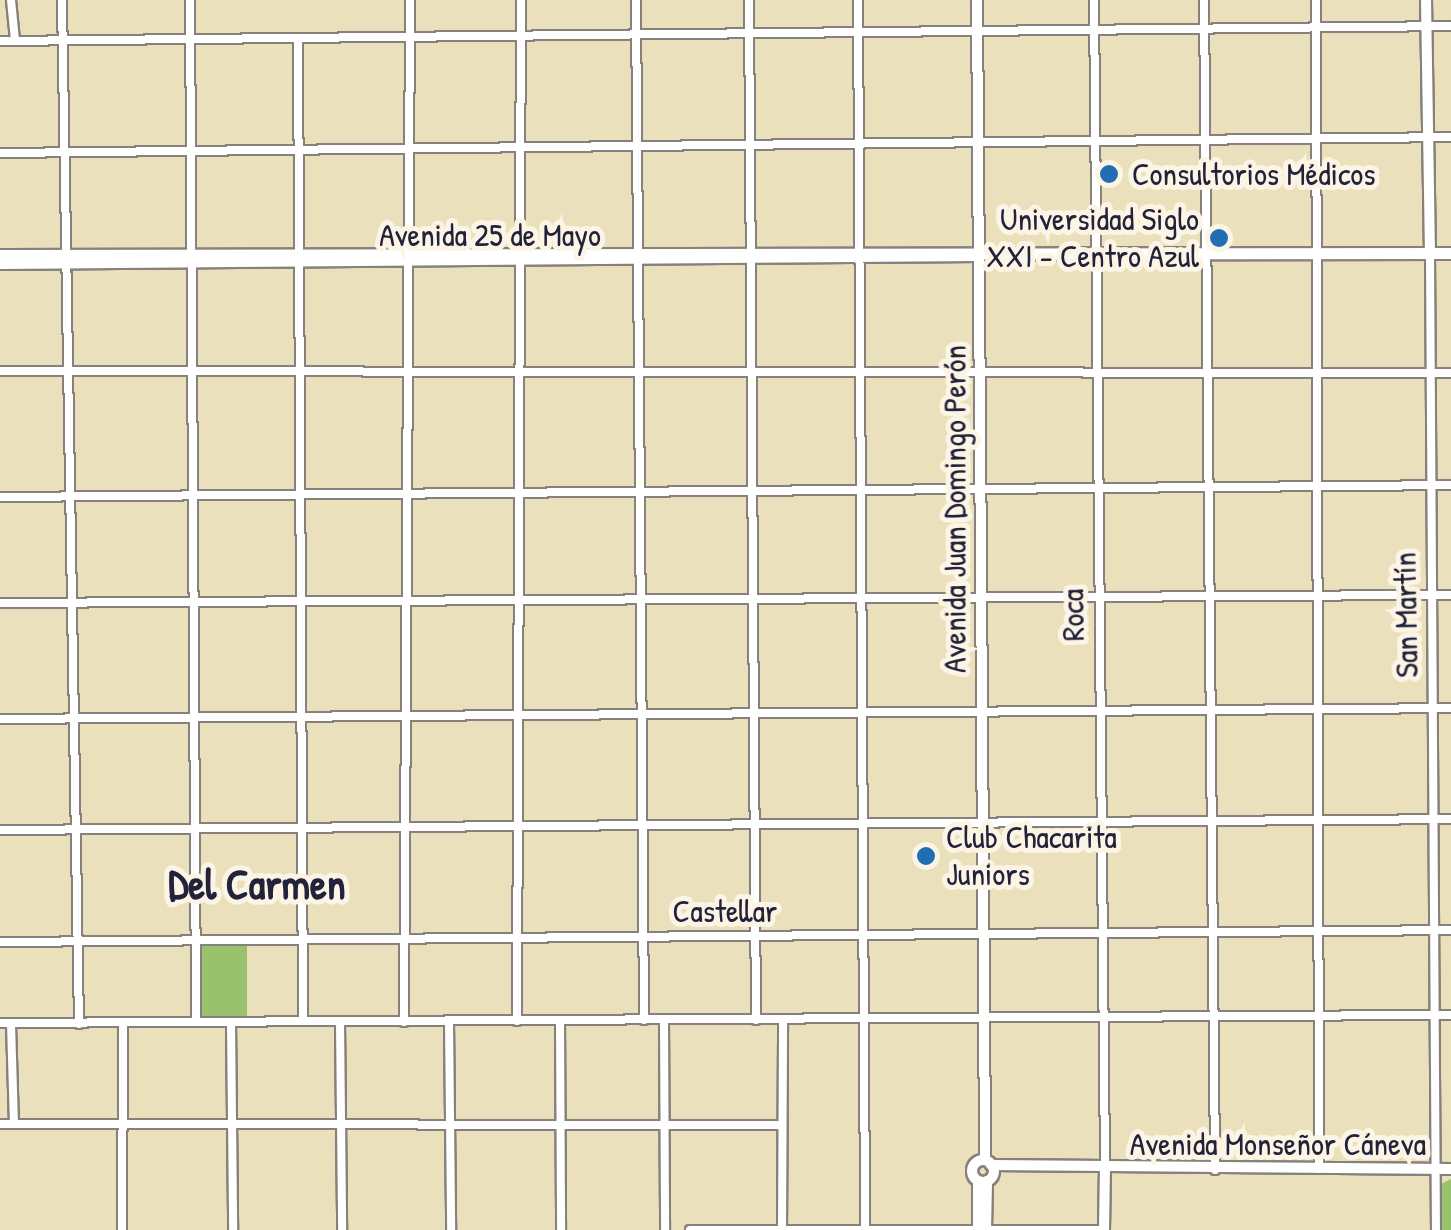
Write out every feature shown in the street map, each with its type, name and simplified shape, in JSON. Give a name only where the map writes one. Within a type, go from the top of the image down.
[{"type":"main road","name":"Avenida Juan Domingo Perón","points":[[978,0],[986,1230]]},
{"type":"main road","name":"San Martín","points":[[1426,0],[1430,254]]},
{"type":"main road","name":"Avenida 25 de Mayo","points":[[0,263],[301,257],[1451,253]]},
{"type":"main road","name":"Avenida 25 de Mayo","points":[[0,254],[64,259]]},
{"type":"main road","name":"Avenida Monseñor Cáneva","points":[[985,1171],[1451,1169]]},
{"type":"main road","name":"Roca","points":[[1104,1230],[1105,1170]]},
{"type":"main road","name":"Avenida Juan Domingo Perón","points":[[978,1230],[985,1171]]},
{"type":"street","points":[[12,0],[15,40]]},
{"type":"street","points":[[62,0],[79,1024]]},
{"type":"street","points":[[190,0],[190,720],[196,1022]]},
{"type":"street","points":[[404,1022],[413,258],[410,0]]},
{"type":"street","points":[[517,1021],[521,0]]},
{"type":"street","points":[[636,0],[644,1020]]},
{"type":"street","points":[[749,0],[756,1020]]},
{"type":"street","points":[[858,0],[865,1230]]},
{"type":"street","name":"Roca","points":[[1094,0],[1105,1170]]},
{"type":"street","points":[[1204,0],[1208,821],[1215,1171]]},
{"type":"street","points":[[1316,0],[1318,1170]]},
{"type":"street","points":[[0,41],[1451,26]]},
{"type":"street","points":[[298,38],[304,1021]]},
{"type":"street","points":[[0,153],[522,144],[1451,137]]},
{"type":"street","name":"San Martín","points":[[1430,254],[1436,1230]]},
{"type":"street","points":[[0,371],[1451,373]]},
{"type":"street","points":[[0,496],[1451,486]]},
{"type":"street","points":[[0,603],[1451,596]]},
{"type":"street","points":[[0,719],[1451,708]]},
{"type":"street","points":[[0,830],[1451,819]]},
{"type":"street","name":"Castellar","points":[[0,942],[1451,930]]},
{"type":"street","points":[[0,1023],[1451,1016]]},
{"type":"street","points":[[782,1230],[783,1020]]},
{"type":"street","points":[[560,1021],[561,1230]]},
{"type":"street","points":[[664,1021],[666,1230]]},
{"type":"street","points":[[231,1022],[233,1230]]},
{"type":"street","points":[[340,1022],[342,1230]]},
{"type":"street","points":[[449,1022],[451,1230]]},
{"type":"street","points":[[122,1230],[123,1023]]},
{"type":"street","points":[[11,1024],[14,1124]]},
{"type":"street","points":[[0,1124],[781,1125]]},
{"type":"street","points":[[690,1230],[1104,1230]]},
{"type":"green space","points":[[199,942],[247,943],[247,1018],[199,1018]]},
{"type":"green space","points":[[1451,1179],[1451,1230],[1442,1230],[1441,1184]]},
{"type":"place","name":"Consultorios Médicos","points":[[1109,174]]},
{"type":"place","name":"Universidad Siglo XXI - Centro Azul","points":[[1219,238]]},
{"type":"place","name":"Club Chacarita Juniors","points":[[926,856]]},
{"type":"district","name":"Del Carmen","points":[[257,884]]}]
